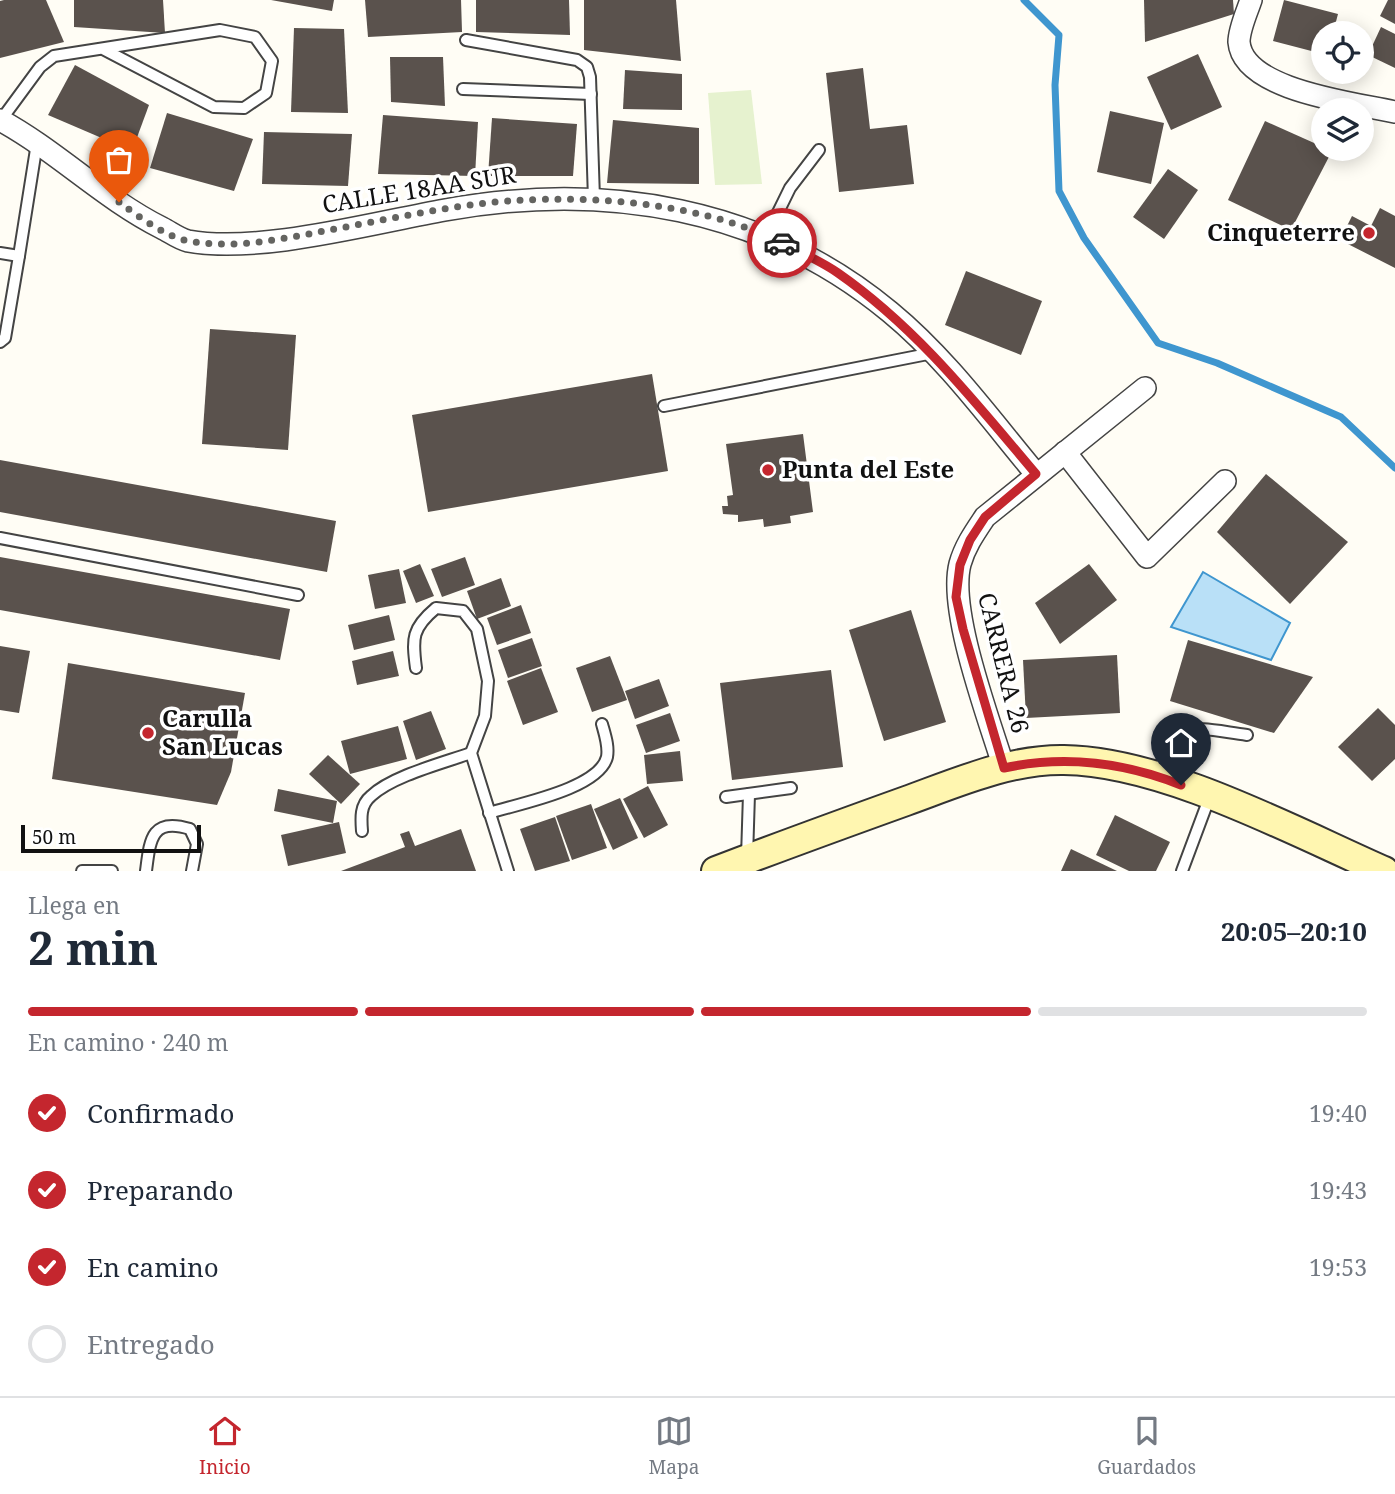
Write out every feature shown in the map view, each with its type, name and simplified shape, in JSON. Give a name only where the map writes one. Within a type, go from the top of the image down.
[{"type":"main road","points":[[716,871],[760,859],[1004,768],[1064,760],[1107,764],[1156,775],[1384,871]]},
{"type":"street","points":[[1251,0],[1239,40],[1243,57],[1261,75],[1282,85],[1395,112]]},
{"type":"street","name":"CALLE 18AA SUR","points":[[1,120],[37,142],[139,217],[186,240],[251,244],[471,205],[539,199],[594,199],[706,217],[767,235],[836,271],[892,313],[933,353],[1036,474]]},
{"type":"street","name":"CARRERA 26","points":[[1004,768],[956,597],[960,565],[970,540],[985,517],[1145,388]]},
{"type":"street","points":[[1065,452],[1147,557],[1225,481]]},
{"type":"lane","points":[[1,120],[40,67],[54,56],[70,51],[103,49],[219,30],[255,37],[272,61],[267,93],[244,108],[214,107],[103,49]]},
{"type":"lane","points":[[466,40],[577,60],[587,67],[591,94],[594,199]]},
{"type":"lane","points":[[463,89],[591,94]]},
{"type":"lane","points":[[0,342],[5,338],[37,142]]},
{"type":"lane","points":[[767,235],[790,188],[819,150]]},
{"type":"lane","points":[[0,253],[19,256]]},
{"type":"lane","points":[[664,406],[933,353]]},
{"type":"lane","points":[[0,538],[298,595]]},
{"type":"lane","points":[[416,668],[413,642],[419,622],[436,608],[463,611],[477,629],[488,681],[485,716],[471,753],[508,871]]},
{"type":"lane","points":[[489,813],[578,786],[596,773],[607,759],[607,742],[602,724]]},
{"type":"lane","points":[[1156,775],[1172,742],[1183,732],[1202,728],[1247,735]]},
{"type":"lane","points":[[362,831],[360,813],[370,796],[388,785],[471,753]]},
{"type":"lane","points":[[726,797],[790,788]]},
{"type":"lane","points":[[749,794],[760,859]]},
{"type":"lane","points":[[1182,871],[1210,796]]},
{"type":"lane","points":[[146,871],[150,840],[159,828],[174,824],[190,829],[197,844],[192,871]]},
{"type":"lane","points":[[82,871],[112,871]]},
{"type":"green space","points":[[751,90],[762,184],[715,185],[708,93]]},
{"type":"water","points":[[1203,572],[1290,623],[1271,660],[1171,627]]},
{"type":"building","points":[[46,0],[64,42],[0,58],[0,1]]},
{"type":"building","points":[[74,0],[163,0],[165,33],[74,27]]},
{"type":"building","points":[[271,0],[334,0],[332,11]]},
{"type":"building","points":[[365,0],[461,0],[462,32],[368,37]]},
{"type":"building","points":[[476,0],[569,0],[570,35],[476,32]]},
{"type":"building","points":[[584,0],[676,0],[681,61],[584,50]]},
{"type":"building","points":[[1144,0],[1233,0],[1234,14],[1145,42]]},
{"type":"building","points":[[1284,0],[1338,14],[1336,21],[1311,21],[1311,51],[1273,41]]},
{"type":"building","points":[[1388,0],[1395,0],[1395,24],[1380,16]]},
{"type":"building","points":[[1381,27],[1395,34],[1395,68],[1374,58],[1374,42]]},
{"type":"building","points":[[294,28],[344,29],[348,113],[291,112]]},
{"type":"building","points":[[1198,54],[1222,107],[1171,130],[1147,77]]},
{"type":"building","points":[[390,57],[443,57],[445,106],[391,102]]},
{"type":"building","points":[[75,65],[149,105],[132,151],[48,115]]},
{"type":"building","points":[[863,68],[870,129],[907,125],[914,184],[839,192],[826,73]]},
{"type":"building","points":[[625,70],[682,74],[682,110],[623,109]]},
{"type":"building","points":[[1110,111],[1164,123],[1151,184],[1097,172]]},
{"type":"building","points":[[167,113],[253,139],[234,191],[150,168]]},
{"type":"building","points":[[383,115],[478,122],[475,176],[378,174]]},
{"type":"building","points":[[492,118],[577,124],[573,176],[488,176]]},
{"type":"building","points":[[613,120],[699,128],[699,184],[607,183]]},
{"type":"building","points":[[1265,121],[1311,142],[1311,161],[1327,161],[1291,230],[1228,200]]},
{"type":"building","points":[[264,132],[352,134],[348,186],[262,184]]},
{"type":"building","points":[[1168,169],[1198,190],[1164,239],[1133,217]]},
{"type":"building","name":"Cinqueterre","points":[[1380,208],[1395,216],[1395,268],[1340,240],[1352,216],[1371,226]]},
{"type":"building","points":[[966,271],[1042,301],[1021,355],[945,325]]},
{"type":"building","points":[[210,329],[296,335],[288,450],[202,444]]},
{"type":"building","points":[[652,374],[668,471],[428,512],[412,415]]},
{"type":"building","name":"Punta del Este","points":[[803,434],[813,512],[790,516],[791,523],[764,527],[763,519],[738,522],[738,515],[723,514],[722,506],[728,506],[727,496],[733,495],[726,444]]},
{"type":"building","points":[[0,460],[336,521],[327,572],[0,512]]},
{"type":"building","points":[[1266,474],[1348,542],[1290,604],[1217,532]]},
{"type":"building","points":[[0,557],[290,609],[280,660],[0,610]]},
{"type":"building","points":[[465,557],[475,585],[442,597],[431,569]]},
{"type":"building","points":[[420,564],[434,596],[416,603],[403,571]]},
{"type":"building","points":[[1089,564],[1117,600],[1060,644],[1035,603]]},
{"type":"building","points":[[399,569],[406,603],[375,609],[368,575]]},
{"type":"building","points":[[501,578],[511,606],[477,619],[467,591]]},
{"type":"building","points":[[521,605],[531,633],[497,645],[487,618]]},
{"type":"building","points":[[911,610],[946,722],[884,741],[849,630]]},
{"type":"building","points":[[389,615],[395,640],[354,650],[348,625]]},
{"type":"building","points":[[532,638],[542,666],[508,678],[498,650]]},
{"type":"building","points":[[1188,640],[1313,677],[1274,733],[1170,701]]},
{"type":"building","points":[[0,646],[30,651],[19,713],[0,710]]},
{"type":"building","points":[[393,651],[399,676],[357,685],[352,661]]},
{"type":"building","points":[[1117,655],[1120,713],[1026,718],[1023,660]]},
{"type":"building","points":[[610,656],[627,700],[592,712],[576,668]]},
{"type":"building","name":"Carulla San Lucas","points":[[68,663],[245,693],[231,772],[217,805],[52,779]]},
{"type":"building","points":[[541,668],[558,712],[523,725],[507,681]]},
{"type":"building","points":[[831,670],[843,767],[732,780],[720,683]]},
{"type":"building","points":[[659,679],[669,706],[635,719],[625,691]]},
{"type":"building","points":[[1378,708],[1395,725],[1395,759],[1372,781],[1338,747]]},
{"type":"building","points":[[431,711],[446,749],[416,760],[403,721]]},
{"type":"building","points":[[670,713],[680,741],[646,753],[636,725]]},
{"type":"building","points":[[398,726],[407,759],[350,774],[341,741]]},
{"type":"building","points":[[680,751],[683,781],[647,784],[644,755]]},
{"type":"building","points":[[328,755],[360,784],[341,804],[309,774]]},
{"type":"building","points":[[648,786],[668,825],[644,838],[623,799]]},
{"type":"building","points":[[278,789],[337,801],[333,823],[274,811]]},
{"type":"building","points":[[620,798],[638,838],[613,850],[594,809]]},
{"type":"building","points":[[591,804],[607,848],[572,860],[556,816]]},
{"type":"building","points":[[1115,815],[1170,842],[1156,871],[1129,871],[1096,855]]},
{"type":"building","points":[[555,817],[570,861],[535,871],[520,829]]},
{"type":"building","points":[[339,822],[346,853],[288,866],[281,835]]},
{"type":"building","points":[[461,829],[476,871],[341,871],[405,847],[400,834],[409,831],[415,846]]},
{"type":"building","points":[[1071,849],[1117,871],[1061,871]]},
{"type":"waterway","points":[[1024,0],[1059,35],[1055,85],[1059,191],[1084,238],[1158,343],[1217,363],[1341,417],[1395,468]]},
{"type":"way so far","points":[[119,202],[139,217],[186,240],[251,244],[471,205],[539,199],[594,199],[706,217],[767,235],[782,243]]},
{"type":"place","name":"Cinqueterre","points":[[1369,233]]},
{"type":"place","name":"Punta del Este","points":[[768,470]]},
{"type":"place","name":"Carulla San Lucas","points":[[148,733]]},
{"type":"route","points":[[782,243],[836,271],[892,313],[933,353],[1036,474],[985,517],[970,540],[960,565],[956,597],[1004,768],[1064,760],[1107,764],[1156,775],[1181,785]]}]
